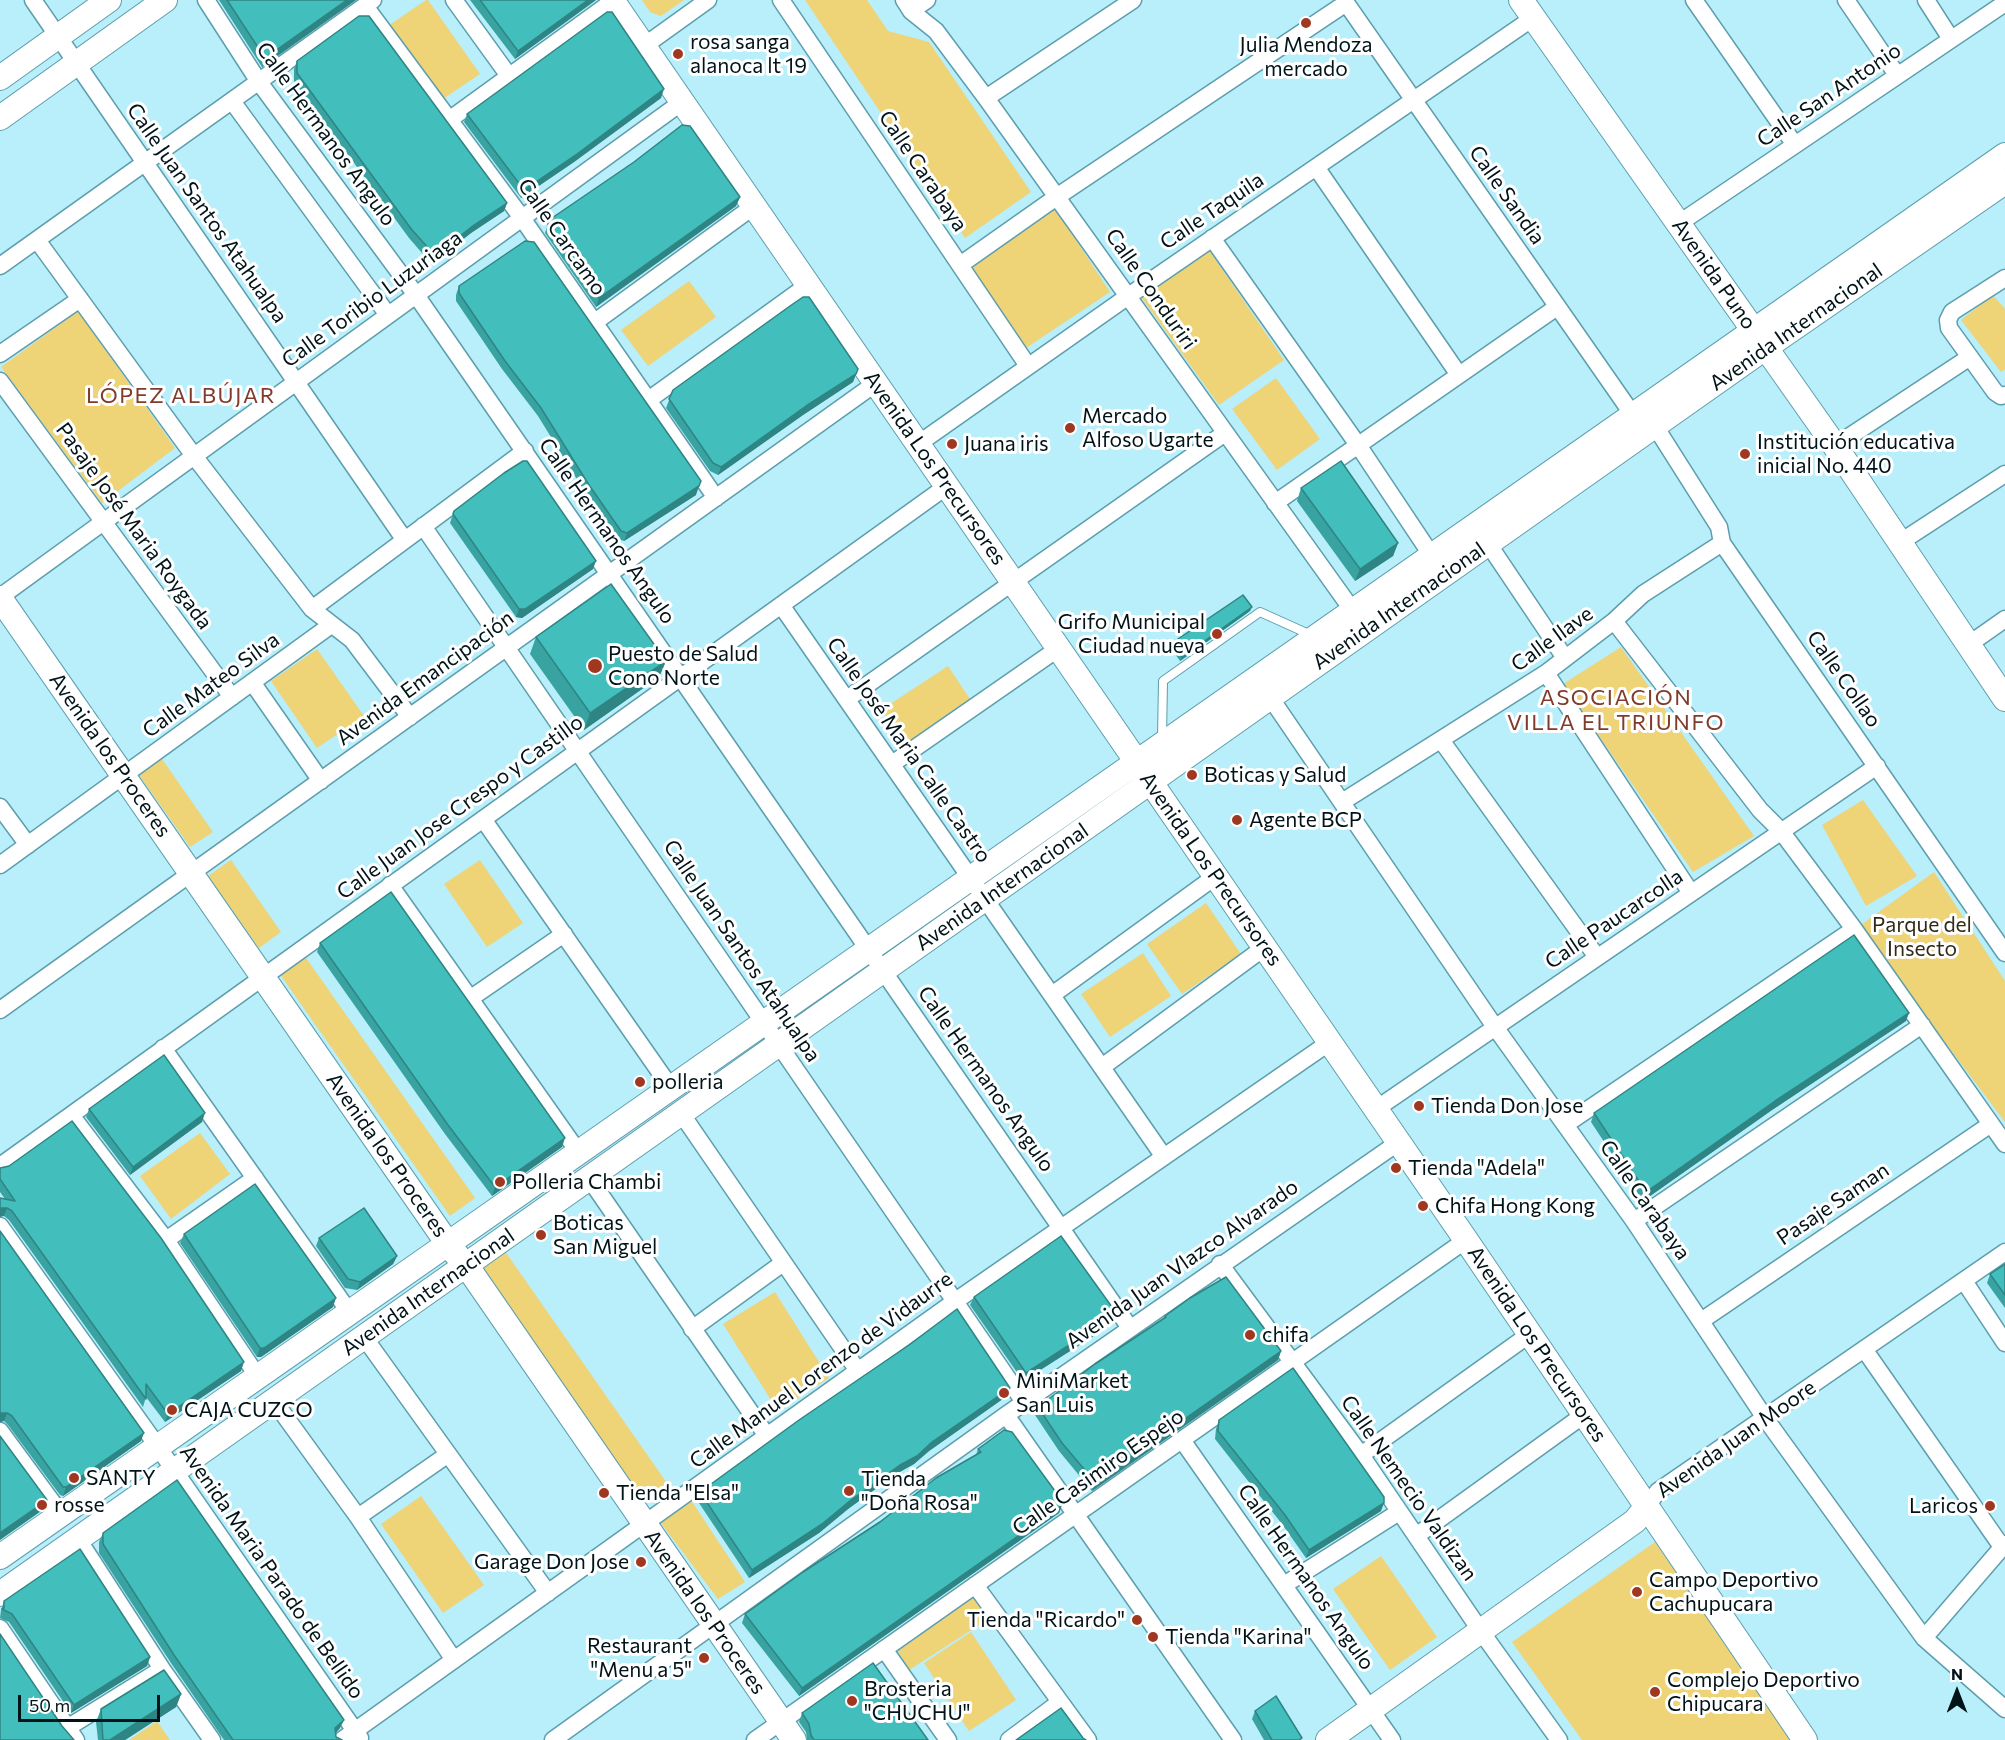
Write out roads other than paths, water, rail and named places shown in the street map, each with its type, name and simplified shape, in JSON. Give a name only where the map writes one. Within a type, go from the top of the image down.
[{"type":"main road","points":[[0,78],[109,0]]},
{"type":"main road","points":[[0,118],[165,0]]},
{"type":"main road","name":"Avenida Los Precursores","points":[[613,0],[1399,1142],[1805,1740]]},
{"type":"main road","name":"Avenida Puno","points":[[1527,9],[1835,446],[2005,699]]},
{"type":"main road","name":"Avenida Internacional","points":[[0,1594],[986,898],[1144,772],[1162,745],[1432,556],[1481,534],[1655,426],[1759,339],[2005,155]]},
{"type":"main road","name":"Avenida Internacional","points":[[0,1557],[971,878],[1270,697],[1633,416],[1759,339],[2005,182]]},
{"type":"main road","name":"Avenida los Proceres","points":[[0,597],[788,1731]]},
{"type":"main road","name":"Avenida Juan Moore","points":[[1328,1740],[1635,1521],[1647,1506]]},
{"type":"street","name":"Calle Juan Santos Atahualpa","points":[[33,0],[404,539]]},
{"type":"street","name":"Calle Hermanos Angulo","points":[[206,0],[259,82],[416,295],[1130,1328]]},
{"type":"street","points":[[454,0],[509,76]]},
{"type":"street","points":[[449,120],[613,0]]},
{"type":"street","points":[[644,46],[708,0]]},
{"type":"street","name":"Calle Carabaya","points":[[780,0],[1028,366]]},
{"type":"street","points":[[907,5],[927,0]]},
{"type":"street","points":[[987,98],[1133,0]]},
{"type":"street","points":[[1694,0],[1795,145]]},
{"type":"street","points":[[1846,0],[1897,75]]},
{"type":"street","points":[[1926,0],[1952,39]]},
{"type":"street","points":[[960,265],[1345,1]]},
{"type":"street","name":"Calle Sandia","points":[[1345,1],[1633,416]]},
{"type":"street","points":[[0,266],[370,3]]},
{"type":"street","name":"Calle Carcamo","points":[[370,3],[449,120],[522,218],[716,498]]},
{"type":"street","name":"Calle San Antonio","points":[[1678,224],[2005,3]]},
{"type":"street","name":"Calle Conduriri","points":[[907,5],[936,31],[987,98],[1353,611]]},
{"type":"street","name":"Calle Taquila","points":[[918,444],[1414,100],[1527,9]]},
{"type":"street","points":[[232,101],[388,315]]},
{"type":"street","name":"Calle Toribio Luzuriaga","points":[[0,597],[682,102]]},
{"type":"street","points":[[1316,167],[1459,375]]},
{"type":"street","points":[[595,322],[754,206]]},
{"type":"street","points":[[1212,238],[1358,445],[1432,556]]},
{"type":"street","points":[[37,240],[194,456],[312,609],[352,640],[410,717]]},
{"type":"street","points":[[2005,278],[1952,312],[1948,320],[1949,328],[1995,392],[2001,396],[2005,395]]},
{"type":"street","points":[[647,401],[808,285]]},
{"type":"street","points":[[0,354],[80,299]]},
{"type":"street","points":[[1275,502],[1557,307]]},
{"type":"street","points":[[1835,446],[1970,357]]},
{"type":"street","name":"Pasaje José Maria Roygada","points":[[0,381],[232,697]]},
{"type":"street","name":"Avenida Emancipación","points":[[0,1010],[876,383]]},
{"type":"street","name":"Calle Collao","points":[[1655,426],[1719,527],[1722,543],[2005,953]]},
{"type":"street","points":[[847,699],[1225,434]]},
{"type":"street","points":[[312,609],[525,452]]},
{"type":"street","points":[[1899,543],[2005,474]]},
{"type":"street","name":"Calle Juan Jose Crespo y Castillo","points":[[0,1166],[947,486]]},
{"type":"street","name":"Calle Juan Santos Atahualpa","points":[[423,526],[1024,1402]]},
{"type":"street","points":[[1481,534],[1565,658]]},
{"type":"street","name":"Calle Ilave","points":[[1342,802],[1546,673],[1614,621],[1643,594],[1722,543]]},
{"type":"street","name":"Calle José Maria Calle Castro","points":[[782,605],[1164,1157]]},
{"type":"street","points":[[1968,645],[2005,620]]},
{"type":"street","points":[[1614,621],[1760,810],[1781,831],[1854,929],[2005,1144]]},
{"type":"street","name":"Calle Mateo Silva","points":[[0,865],[331,625]]},
{"type":"street","points":[[892,764],[1059,648]]},
{"type":"street","points":[[1546,673],[1692,892]]},
{"type":"street","points":[[252,682],[321,780]]},
{"type":"street","name":"Calle Carabaya","points":[[1270,697],[1495,1027],[1634,1221],[1765,1418],[1924,1638],[2005,1709]]},
{"type":"street","points":[[1441,740],[1597,957]]},
{"type":"street","name":"Calle Paucarcolla","points":[[1376,1109],[1877,766]]},
{"type":"street","points":[[0,807],[28,845]]},
{"type":"street","points":[[483,819],[671,1088]]},
{"type":"street","points":[[1052,995],[1216,876]]},
{"type":"street","points":[[390,885],[579,1153]]},
{"type":"street","points":[[1565,1125],[1854,929]]},
{"type":"street","points":[[471,998],[564,934]]},
{"type":"street","points":[[1102,1067],[1264,947]]},
{"type":"street","points":[[1634,1221],[1922,1025]]},
{"type":"street","name":"Calle Manuel Lorenzo de Vidaurre","points":[[353,1737],[454,1660],[954,1302],[1330,1042]]},
{"type":"street","points":[[164,1048],[350,1313]]},
{"type":"street","points":[[681,1113],[858,1371]]},
{"type":"street","points":[[71,1115],[166,1240],[258,1377]]},
{"type":"street","name":"Pasaje Saman","points":[[1701,1321],[1991,1124]]},
{"type":"street","name":"Avenida Juan Vlazco Alvarado","points":[[553,1740],[1024,1402],[1399,1142]]},
{"type":"street","points":[[166,1240],[255,1178]]},
{"type":"street","points":[[589,1178],[767,1436]]},
{"type":"street","name":"Avenida Maria Parado de Bellido","points":[[0,1226],[158,1447],[353,1737]]},
{"type":"street","name":"Calle Casimiro Espejo","points":[[755,1740],[788,1731],[884,1649],[1466,1240]]},
{"type":"street","name":"Avenida Juan Moore","points":[[1647,1506],[1658,1491],[2005,1252]]},
{"type":"street","points":[[692,1329],[783,1263]]},
{"type":"street","name":"Calle Nemecio Valdizan","points":[[1221,1264],[1361,1455],[1557,1739]]},
{"type":"street","points":[[1964,1281],[2005,1343]]},
{"type":"street","points":[[1361,1455],[1530,1334]]},
{"type":"street","points":[[364,1337],[548,1593]]},
{"type":"street","points":[[1864,1349],[2004,1545],[1924,1638]]},
{"type":"street","points":[[274,1401],[358,1517],[454,1660]]},
{"type":"street","points":[[1416,1536],[1585,1414]]},
{"type":"street","points":[[1006,1415],[1233,1740]]},
{"type":"street","points":[[0,1431],[61,1514]]},
{"type":"street","name":"Calle Hermanos Angulo","points":[[1182,1440],[1392,1740]]},
{"type":"street","points":[[358,1517],[447,1455]]},
{"type":"street","points":[[1284,1585],[1399,1512]]},
{"type":"street","points":[[78,1539],[162,1669],[212,1740]]},
{"type":"street","points":[[975,1585],[1088,1740]]},
{"type":"street","points":[[0,1628],[72,1734],[162,1669]]},
{"type":"street","points":[[884,1649],[948,1740]]},
{"type":"street","points":[[1009,1740],[1060,1702]]},
{"type":"lane","points":[[1162,745],[1163,681],[1260,612],[1316,637]]},
{"type":"place","name":"Julia Mendoza mercado","points":[[1306,23]]},
{"type":"place","name":"rosa sanga alanoca lt 19","points":[[678,54]]},
{"type":"place","name":"Mercado Alfoso Ugarte","points":[[1070,428]]},
{"type":"place","name":"Juana iris","points":[[952,444]]},
{"type":"place","name":"Institución educativa inicial No. 440","points":[[1745,454]]},
{"type":"place","name":"Grifo Municipal Ciudad nueva","points":[[1217,634]]},
{"type":"place","name":"Puesto de Salud Cono Norte","points":[[595,666]]},
{"type":"place","name":"Boticas y Salud","points":[[1192,775]]},
{"type":"place","name":"Agente BCP","points":[[1237,820]]},
{"type":"place","name":"polleria","points":[[640,1082]]},
{"type":"place","name":"Tienda Don Jose","points":[[1419,1106]]},
{"type":"place","name":"Tienda \"Adela\"","points":[[1396,1168]]},
{"type":"place","name":"Polleria Chambi","points":[[500,1182]]},
{"type":"place","name":"Chifa Hong Kong","points":[[1423,1206]]},
{"type":"place","name":"Boticas San Miguel","points":[[541,1235]]},
{"type":"place","name":"chifa","points":[[1250,1335]]},
{"type":"place","name":"MiniMarket San Luis","points":[[1004,1393]]},
{"type":"place","name":"CAJA CUZCO","points":[[172,1410]]},
{"type":"place","name":"SANTY","points":[[74,1478]]},
{"type":"place","name":"Tienda \"Doña Rosa\"","points":[[849,1491]]},
{"type":"place","name":"Tienda \"Elsa\"","points":[[604,1493]]},
{"type":"place","name":"rosse","points":[[42,1505]]},
{"type":"place","name":"Laricos","points":[[1990,1506]]},
{"type":"place","name":"Garage Don Jose","points":[[641,1562]]},
{"type":"place","name":"Campo Deportivo Cachupucara","points":[[1637,1592]]},
{"type":"place","name":"Tienda \"Ricardo\"","points":[[1137,1620]]},
{"type":"place","name":"Tienda \"Karina\"","points":[[1153,1637]]},
{"type":"place","name":"Restaurant \"Menu a 5\"","points":[[704,1658]]},
{"type":"place","name":"Complejo Deportivo Chipucara","points":[[1655,1692]]},
{"type":"place","name":"Brosteria \"CHUCHU\"","points":[[852,1701]]},
{"type":"district","name":"LÓPEZ ALBÚJAR","points":[[181,396]]},
{"type":"district","name":"ASOCIACIÓN VILLA EL TRIUNFO","points":[[1616,710]]},
{"type":"park label","name":"Parque del Insecto","points":[[1922,937]]}]
